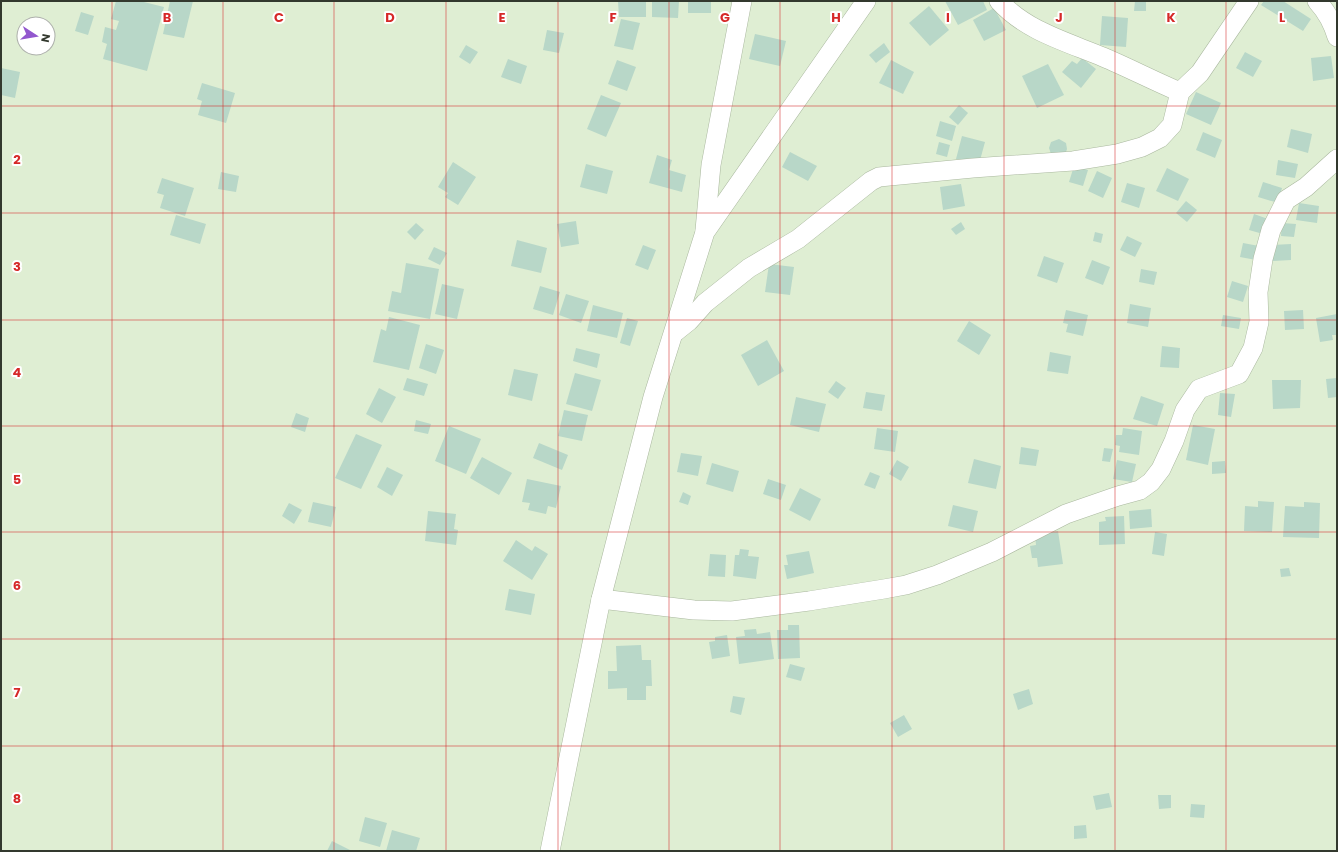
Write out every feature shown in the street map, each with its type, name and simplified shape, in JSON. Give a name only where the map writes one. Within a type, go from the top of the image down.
[{"type":"street","points":[[550,851],[601,599],[653,397],[705,232],[711,165],[742,1]]},
{"type":"street","points":[[705,232],[866,1]]},
{"type":"street","points":[[999,1],[1007,10],[1040,32],[1103,57],[1180,92]]},
{"type":"street","points":[[674,334],[706,303],[749,268],[798,239],[871,181],[887,176],[1073,161],[1117,154],[1142,147],[1160,138],[1172,125],[1180,92],[1200,73],[1249,1]]},
{"type":"street","points":[[1317,1],[1324,9],[1334,26],[1337,37]]},
{"type":"street","points":[[601,599],[694,610],[732,611],[809,601],[906,585],[937,575],[992,552],[1066,514],[1140,490],[1151,482],[1161,469],[1174,441],[1185,410],[1199,389],[1239,374],[1253,348],[1258,322],[1258,292],[1263,258],[1271,230],[1286,200],[1306,187],[1337,159]]},
{"type":"building","points":[[116,1],[140,1],[164,7],[147,71],[103,59],[107,44],[102,42],[105,27],[116,30],[119,21],[111,19]]},
{"type":"building","points":[[170,1],[193,1],[184,38],[163,34]]},
{"type":"building","points":[[618,1],[646,1],[646,17],[619,17]]},
{"type":"building","points":[[652,1],[679,1],[678,18],[652,17]]},
{"type":"building","points":[[688,1],[711,1],[711,13],[688,13]]},
{"type":"building","points":[[945,1],[983,1],[987,10],[958,25]]},
{"type":"building","points":[[1135,1],[1146,1],[1146,11],[1134,11]]},
{"type":"building","points":[[1264,1],[1283,1],[1311,19],[1303,31],[1261,5]]},
{"type":"building","points":[[929,6],[949,30],[930,46],[909,23]]},
{"type":"building","points":[[994,8],[1006,30],[984,41],[973,20]]},
{"type":"building","points":[[81,12],[94,16],[88,35],[75,31]]},
{"type":"building","points":[[1102,16],[1128,18],[1126,47],[1100,45]]},
{"type":"building","points":[[621,19],[640,23],[633,50],[614,46]]},
{"type":"building","points":[[547,30],[564,33],[559,53],[543,50]]},
{"type":"building","points":[[755,34],[786,41],[780,66],[749,59]]},
{"type":"building","points":[[884,43],[890,52],[876,63],[869,55]]},
{"type":"building","points":[[466,45],[478,52],[470,64],[459,57]]},
{"type":"building","points":[[1245,52],[1262,61],[1253,77],[1236,68]]},
{"type":"building","points":[[1331,56],[1334,78],[1313,81],[1311,58]]},
{"type":"building","points":[[1082,58],[1096,69],[1081,88],[1062,72],[1072,61],[1077,64]]},
{"type":"building","points":[[508,59],[527,66],[521,84],[501,77]]},
{"type":"building","points":[[617,60],[636,67],[627,91],[608,84]]},
{"type":"building","points":[[891,60],[914,72],[903,94],[879,83]]},
{"type":"building","points":[[1048,64],[1064,95],[1037,108],[1022,76]]},
{"type":"building","points":[[1,68],[20,72],[15,98],[1,95]]},
{"type":"building","points":[[202,83],[235,93],[226,123],[198,115],[202,101],[197,99]]},
{"type":"building","points":[[1196,92],[1221,103],[1211,125],[1186,114]]},
{"type":"building","points":[[601,95],[621,103],[606,137],[587,129]]},
{"type":"building","points":[[959,105],[968,113],[958,125],[949,117]]},
{"type":"building","points":[[940,121],[956,126],[952,141],[936,136]]},
{"type":"building","points":[[1291,129],[1312,134],[1308,153],[1287,147]]},
{"type":"building","points":[[1203,132],[1222,140],[1215,158],[1196,150]]},
{"type":"building","points":[[962,136],[985,142],[979,164],[956,159]]},
{"type":"building","points":[[1059,139],[1066,143],[1066,152],[1051,154],[1049,148],[1051,142]]},
{"type":"building","points":[[939,142],[950,145],[947,157],[936,154]]},
{"type":"building","points":[[790,152],[817,166],[808,181],[782,167]]},
{"type":"building","points":[[657,155],[672,160],[669,170],[686,175],[682,192],[649,183]]},
{"type":"building","points":[[1278,160],[1298,164],[1295,178],[1276,175]]},
{"type":"building","points":[[453,162],[476,177],[458,205],[445,197],[448,193],[438,187]]},
{"type":"building","points":[[586,164],[613,171],[607,194],[580,187]]},
{"type":"building","points":[[1074,166],[1088,170],[1083,186],[1069,182]]},
{"type":"building","points":[[1167,168],[1189,179],[1178,201],[1156,191]]},
{"type":"building","points":[[1097,171],[1112,178],[1103,198],[1088,191]]},
{"type":"building","points":[[221,172],[239,176],[236,192],[218,189]]},
{"type":"building","points":[[162,178],[194,188],[185,216],[160,208],[164,195],[157,193]]},
{"type":"building","points":[[1263,182],[1282,188],[1278,203],[1258,197]]},
{"type":"building","points":[[1127,183],[1145,188],[1139,208],[1121,202]]},
{"type":"building","points":[[961,184],[965,206],[943,210],[940,187]]},
{"type":"building","points":[[1186,201],[1197,210],[1187,222],[1176,213]]},
{"type":"building","points":[[1299,203],[1319,206],[1317,223],[1296,220]]},
{"type":"building","points":[[1254,214],[1268,219],[1263,234],[1249,230]]},
{"type":"building","points":[[176,215],[206,224],[200,244],[170,235]]},
{"type":"building","points":[[576,221],[579,244],[561,247],[557,224]]},
{"type":"building","points":[[961,222],[965,229],[956,235],[951,229]]},
{"type":"building","points":[[416,223],[424,230],[415,240],[407,232]]},
{"type":"building","points":[[1282,223],[1296,224],[1294,237],[1281,236]]},
{"type":"building","points":[[1095,232],[1103,234],[1101,243],[1093,241]]},
{"type":"building","points":[[1127,236],[1142,243],[1135,257],[1120,250]]},
{"type":"building","points":[[517,240],[547,248],[541,273],[511,266]]},
{"type":"building","points":[[1243,243],[1259,246],[1256,260],[1240,257]]},
{"type":"building","points":[[1291,244],[1291,260],[1273,261],[1272,245]]},
{"type":"building","points":[[643,245],[656,250],[648,270],[635,265]]},
{"type":"building","points":[[434,247],[447,253],[440,265],[428,259]]},
{"type":"building","points":[[1044,256],[1064,263],[1057,283],[1037,276]]},
{"type":"building","points":[[1092,260],[1110,267],[1103,285],[1085,278]]},
{"type":"building","points":[[406,263],[439,269],[430,319],[388,311],[392,291],[401,293]]},
{"type":"building","points":[[769,264],[794,267],[790,295],[765,292]]},
{"type":"building","points":[[1141,269],[1157,272],[1154,285],[1139,282]]},
{"type":"building","points":[[1232,281],[1248,286],[1243,302],[1227,297]]},
{"type":"building","points":[[442,284],[464,289],[457,319],[435,314]]},
{"type":"building","points":[[540,286],[560,292],[553,315],[533,309]]},
{"type":"building","points":[[566,294],[589,301],[581,323],[559,315]]},
{"type":"building","points":[[1130,304],[1151,308],[1148,327],[1127,323]]},
{"type":"building","points":[[593,305],[623,313],[617,338],[587,331]]},
{"type":"building","points":[[1066,310],[1088,315],[1083,336],[1066,332],[1068,324],[1063,323]]},
{"type":"building","points":[[1303,310],[1304,329],[1285,330],[1284,311]]},
{"type":"building","points":[[1337,314],[1337,335],[1332,335],[1333,340],[1320,342],[1316,318]]},
{"type":"building","points":[[1223,315],[1241,318],[1239,329],[1221,326]]},
{"type":"building","points":[[389,317],[420,325],[409,370],[373,362],[381,329],[386,331]]},
{"type":"building","points":[[627,318],[638,321],[630,346],[620,343]]},
{"type":"building","points":[[969,321],[991,335],[979,355],[957,341]]},
{"type":"building","points":[[767,340],[784,371],[758,386],[741,355]]},
{"type":"building","points":[[426,344],[444,350],[436,374],[419,368]]},
{"type":"building","points":[[1162,346],[1180,348],[1179,368],[1160,367]]},
{"type":"building","points":[[576,348],[600,354],[597,368],[573,361]]},
{"type":"building","points":[[1050,352],[1071,356],[1068,374],[1047,371]]},
{"type":"building","points":[[514,369],[538,374],[532,401],[508,395]]},
{"type":"building","points":[[575,373],[601,380],[592,411],[566,404]]},
{"type":"building","points":[[407,378],[428,384],[424,396],[403,390]]},
{"type":"building","points":[[1337,378],[1337,397],[1328,398],[1326,379]]},
{"type":"building","points":[[1272,380],[1301,380],[1300,408],[1273,409]]},
{"type":"building","points":[[836,381],[846,388],[838,399],[828,392]]},
{"type":"building","points":[[379,388],[396,397],[382,423],[366,414]]},
{"type":"building","points":[[866,392],[885,395],[882,411],[863,408]]},
{"type":"building","points":[[1220,393],[1235,394],[1231,417],[1218,415]]},
{"type":"building","points":[[1141,396],[1164,404],[1157,426],[1133,419]]},
{"type":"building","points":[[796,397],[826,404],[819,432],[790,425]]},
{"type":"building","points":[[564,410],[588,415],[582,441],[558,436]]},
{"type":"building","points":[[296,413],[309,418],[305,432],[291,427]]},
{"type":"building","points":[[416,420],[431,424],[428,434],[414,431]]},
{"type":"building","points":[[1193,425],[1215,429],[1208,465],[1186,460]]},
{"type":"building","points":[[449,426],[481,439],[466,474],[435,461]]},
{"type":"building","points":[[877,428],[898,431],[895,452],[874,449]]},
{"type":"building","points":[[1123,428],[1142,431],[1139,455],[1119,452],[1120,446],[1115,445],[1116,435],[1122,435]]},
{"type":"building","points":[[356,434],[382,445],[361,489],[335,478]]},
{"type":"building","points":[[539,443],[568,455],[562,470],[533,458]]},
{"type":"building","points":[[1021,447],[1039,450],[1036,466],[1019,464]]},
{"type":"building","points":[[1104,448],[1113,449],[1110,462],[1102,461]]},
{"type":"building","points":[[681,453],[702,456],[698,476],[677,472]]},
{"type":"building","points":[[482,457],[512,473],[499,495],[470,478]]},
{"type":"building","points":[[974,459],[1001,466],[996,489],[968,483]]},
{"type":"building","points":[[897,460],[909,467],[901,481],[889,474]]},
{"type":"building","points":[[1117,460],[1136,464],[1132,482],[1113,479]]},
{"type":"building","points":[[1225,461],[1226,473],[1212,474],[1212,462]]},
{"type":"building","points":[[712,463],[739,471],[733,492],[706,484]]},
{"type":"building","points":[[387,467],[403,475],[392,496],[377,487]]},
{"type":"building","points":[[870,472],[880,476],[875,489],[864,485]]},
{"type":"building","points":[[527,479],[561,486],[556,508],[548,506],[546,514],[528,510],[530,503],[522,502]]},
{"type":"building","points":[[768,479],[786,485],[781,500],[763,494]]},
{"type":"building","points":[[800,488],[821,499],[810,521],[789,510]]},
{"type":"building","points":[[683,492],[691,496],[688,505],[679,502]]},
{"type":"building","points":[[1258,501],[1274,502],[1272,532],[1244,531],[1245,506],[1258,507]]},
{"type":"building","points":[[313,502],[336,507],[331,527],[308,522]]},
{"type":"building","points":[[1304,502],[1320,503],[1319,538],[1283,537],[1285,506],[1304,507]]},
{"type":"building","points":[[289,503],[302,510],[294,524],[282,516]]},
{"type":"building","points":[[953,505],[978,511],[973,532],[948,526]]},
{"type":"building","points":[[1151,509],[1152,527],[1130,529],[1129,511]]},
{"type":"building","points":[[428,511],[456,514],[454,529],[458,530],[456,545],[425,541]]},
{"type":"building","points":[[1124,516],[1125,544],[1099,545],[1099,522],[1106,521],[1105,517]]},
{"type":"building","points":[[1058,531],[1063,564],[1038,567],[1037,558],[1032,558],[1030,546],[1036,545],[1035,535]]},
{"type":"building","points":[[1155,532],[1167,534],[1164,556],[1152,554]]},
{"type":"building","points":[[516,540],[532,551],[535,546],[548,554],[532,580],[503,561]]},
{"type":"building","points":[[740,549],[749,550],[748,556],[759,557],[756,579],[733,576],[735,555],[739,555]]},
{"type":"building","points":[[809,551],[814,573],[787,579],[784,565],[788,565],[786,555]]},
{"type":"building","points":[[710,554],[726,555],[725,577],[708,576]]},
{"type":"building","points":[[1289,568],[1291,576],[1281,577],[1280,569]]},
{"type":"building","points":[[509,589],[535,594],[531,615],[505,610]]},
{"type":"building","points":[[788,625],[799,625],[800,658],[778,659],[777,630],[788,630]]},
{"type":"building","points":[[756,629],[757,634],[770,632],[774,659],[739,664],[736,637],[745,636],[744,630]]},
{"type":"building","points":[[727,635],[730,656],[712,659],[709,642],[715,641],[715,637]]},
{"type":"building","points":[[641,645],[642,660],[651,660],[652,686],[646,686],[646,700],[627,700],[627,688],[608,689],[608,671],[617,671],[616,646]]},
{"type":"building","points":[[790,664],[805,668],[801,681],[786,677]]},
{"type":"building","points":[[1029,689],[1033,704],[1018,710],[1013,694]]},
{"type":"building","points":[[733,696],[745,698],[741,715],[730,712]]},
{"type":"building","points":[[904,715],[912,729],[898,737],[890,723]]},
{"type":"building","points":[[1109,793],[1112,807],[1096,810],[1093,796]]},
{"type":"building","points":[[1158,795],[1171,795],[1171,808],[1159,809]]},
{"type":"building","points":[[1191,804],[1205,805],[1204,818],[1190,817]]},
{"type":"building","points":[[365,817],[387,823],[380,847],[359,841]]},
{"type":"building","points":[[1086,825],[1087,838],[1074,839],[1074,826]]},
{"type":"building","points":[[392,830],[420,838],[416,851],[386,851]]},
{"type":"building","points":[[332,841],[352,851],[327,851]]}]
